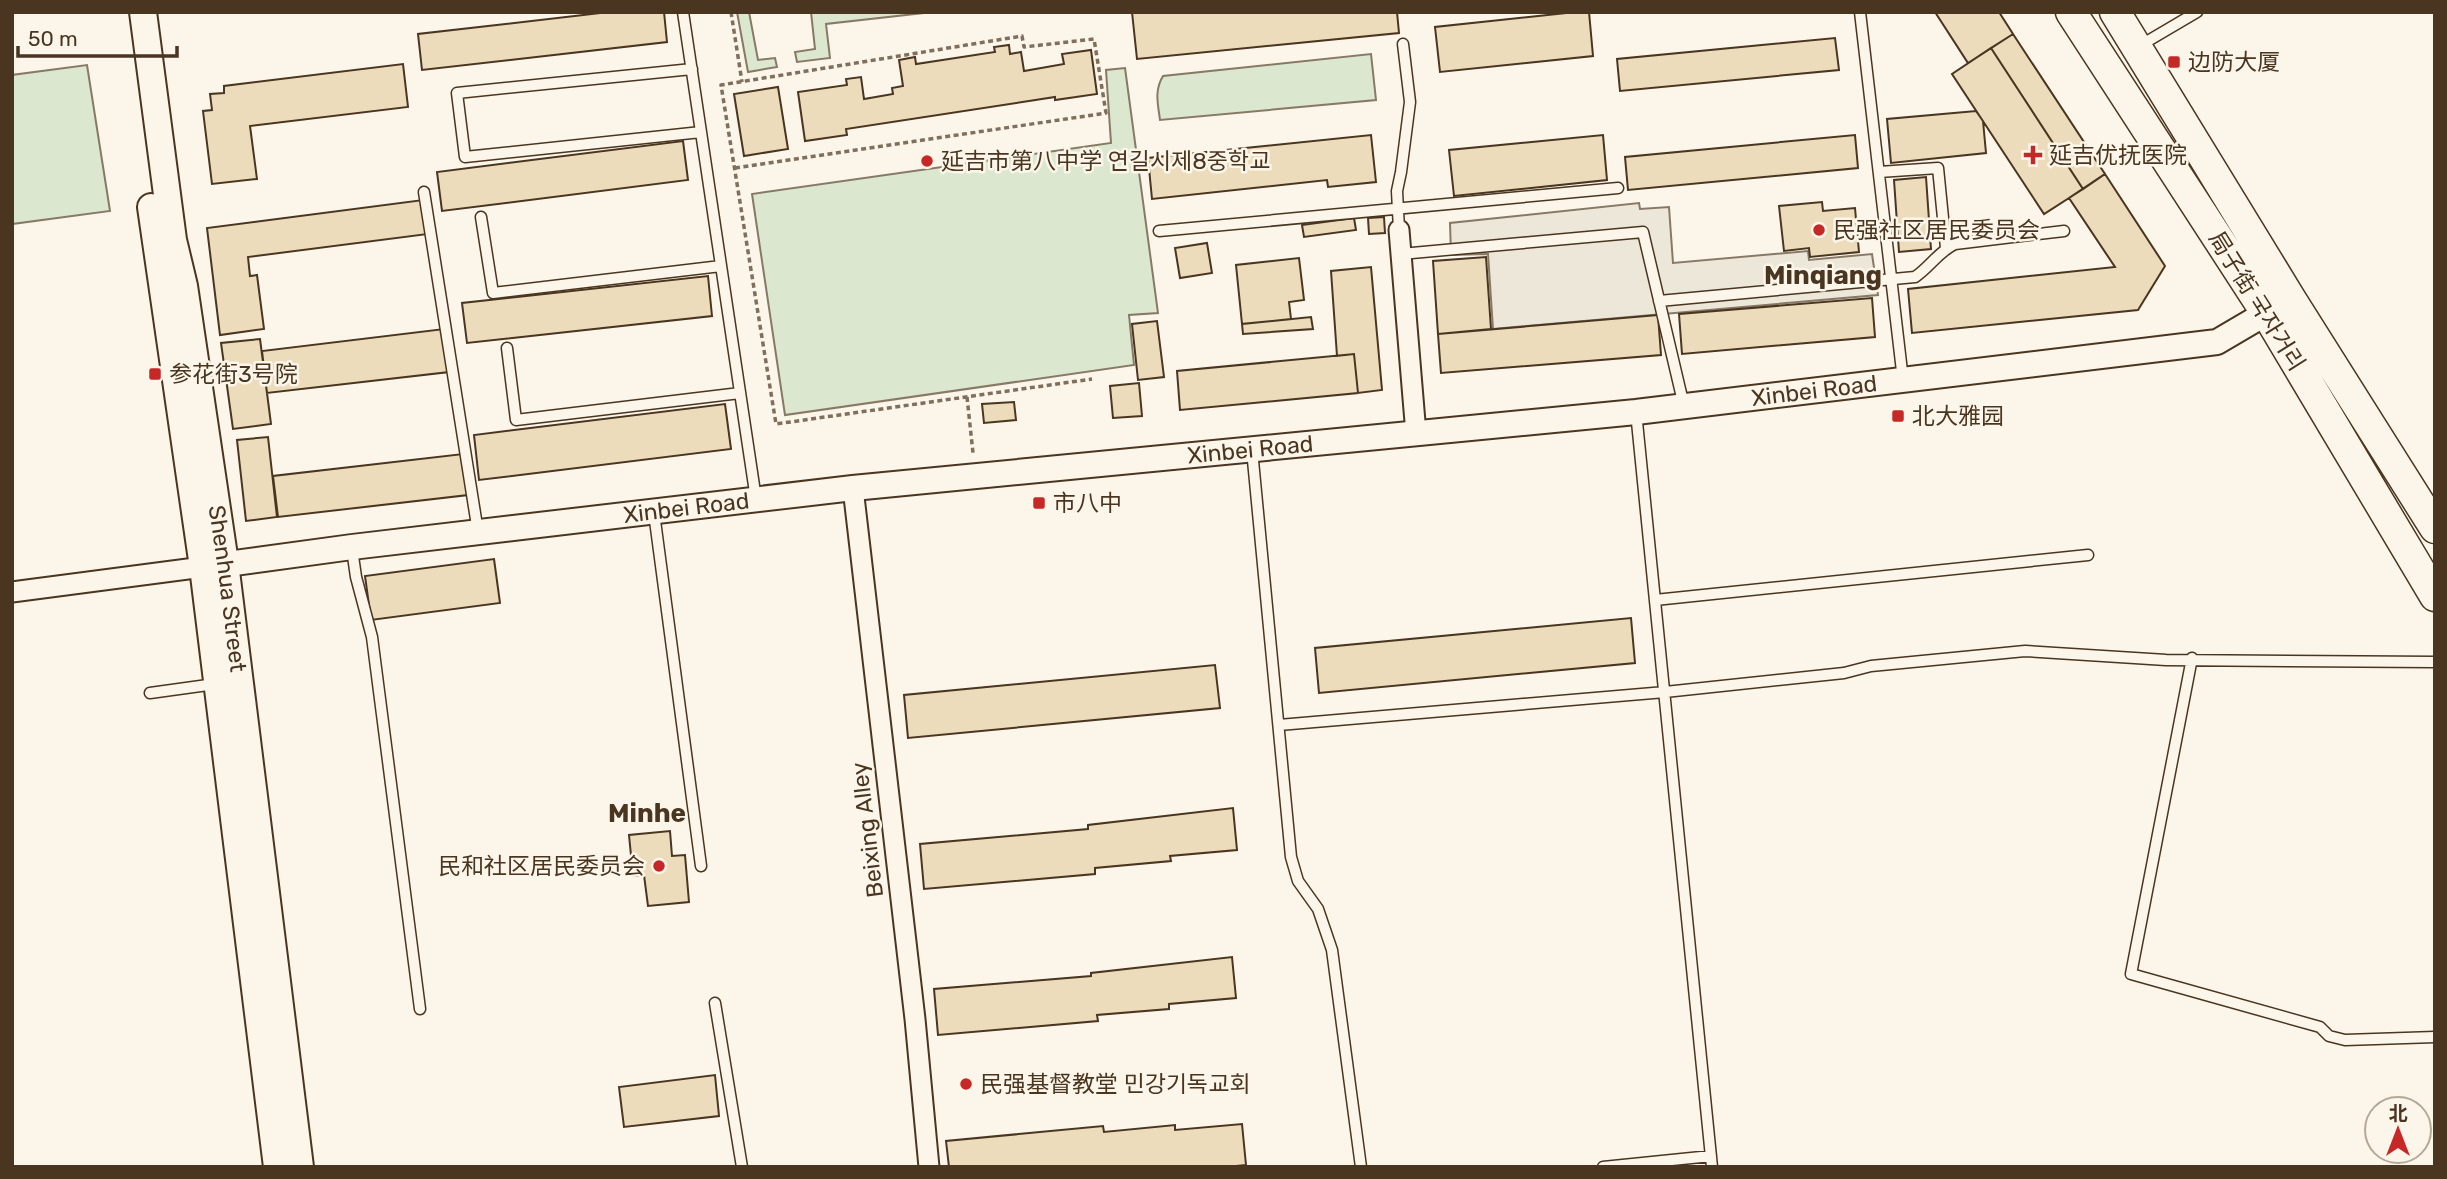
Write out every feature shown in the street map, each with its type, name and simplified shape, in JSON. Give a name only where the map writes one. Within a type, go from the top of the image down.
[{"type":"main road","name":"Shenhua Street","points":[[125,12],[157,258],[214,565],[218,684],[277,1167]]},
{"type":"main road","name":"Shenhua Street","points":[[143,12],[173,240],[184,286],[214,565],[300,1167]]},
{"type":"main road","name":"局子街 국자거리","points":[[2071,12],[2435,528]]},
{"type":"main road","name":"局子街 국자거리","points":[[2115,12],[2137,47],[2435,596]]},
{"type":"street","points":[[1399,230],[1416,434]]},
{"type":"street","name":"Xinbei Road","points":[[214,565],[853,488],[1684,407],[2217,342],[2278,306]]},
{"type":"street","name":"Beixing Alley","points":[[853,488],[915,1019],[929,1167]]},
{"type":"street","points":[[12,592],[214,565]]},
{"type":"lane","points":[[683,12],[756,499]]},
{"type":"lane","points":[[1860,12],[1903,380]]},
{"type":"lane","points":[[2137,47],[2197,12]]},
{"type":"lane","points":[[1399,230],[1397,191],[1410,102],[1403,44]]},
{"type":"lane","points":[[692,69],[457,93],[465,157],[701,132]]},
{"type":"lane","points":[[1879,172],[1938,168],[1946,248]]},
{"type":"lane","points":[[1159,231],[1618,188]]},
{"type":"lane","points":[[424,192],[478,532]]},
{"type":"lane","points":[[481,217],[493,293],[721,266]]},
{"type":"lane","points":[[1659,301],[1915,276],[1924,271],[1946,248],[1968,241],[2064,231]]},
{"type":"lane","points":[[1401,254],[1643,232],[1684,407]]},
{"type":"lane","points":[[507,348],[516,419],[740,393]]},
{"type":"lane","points":[[1603,1167],[1712,1162],[1636,412]]},
{"type":"lane","points":[[1252,449],[1291,857],[1298,881],[1318,909],[1332,950],[1361,1167]]},
{"type":"lane","points":[[653,512],[701,866]]},
{"type":"lane","points":[[352,547],[356,577],[372,637],[420,1009]]},
{"type":"lane","points":[[1656,600],[2088,555]]},
{"type":"lane","points":[[1279,725],[1665,692],[1844,673],[1871,666],[2025,651],[2166,660],[2192,658],[2435,662]]},
{"type":"lane","points":[[2192,658],[2131,974],[2320,1027],[2329,1036],[2345,1040],[2435,1037]]},
{"type":"lane","points":[[149,693],[218,684]]},
{"type":"lane","points":[[715,1003],[742,1167]]},
{"type":"path","points":[[731,12],[742,82]]},
{"type":"path","points":[[735,168],[1107,113],[1094,39],[1024,47],[1021,36],[721,85],[776,424],[1092,379]]},
{"type":"path","points":[[967,397],[976,476]]},
{"type":"green space","points":[[737,12],[749,12],[758,60],[775,58],[777,67],[748,72]]},
{"type":"green space","points":[[811,12],[933,12],[826,24],[830,58],[797,62],[795,52],[815,49]]},
{"type":"green space","points":[[1371,54],[1376,100],[1160,120],[1158,92],[1163,76]]},
{"type":"green space","points":[[87,65],[110,211],[12,224],[12,75]]},
{"type":"green space","points":[[1125,68],[1158,313],[1129,315],[1134,365],[785,415],[752,194],[1111,143],[1106,70]]},
{"type":"shaded area","points":[[1639,203],[1640,209],[1669,207],[1673,263],[1808,251],[1809,260],[1872,254],[1878,295],[1493,329],[1488,254],[1451,255],[1450,223]]},
{"type":"building","points":[[609,12],[664,12],[667,42],[422,70],[418,34]]},
{"type":"building","points":[[1132,12],[1397,12],[1399,33],[1137,59]]},
{"type":"building","points":[[1589,12],[1593,56],[1440,72],[1435,27]]},
{"type":"building","points":[[1935,12],[1999,12],[2013,34],[1968,63]]},
{"type":"building","points":[[2013,34],[2105,174],[2083,189],[1991,48]]},
{"type":"building","points":[[1835,38],[1839,70],[1620,91],[1617,59]]},
{"type":"building","points":[[1009,45],[1010,54],[1021,52],[1024,71],[1064,64],[1062,54],[1091,50],[1097,94],[1055,100],[1055,97],[846,129],[847,135],[805,141],[798,92],[847,85],[846,79],[861,77],[864,99],[893,94],[892,88],[903,86],[899,60],[915,57],[916,64],[995,52],[994,47]]},
{"type":"building","name":"延吉优抚医院","points":[[1991,48],[2083,189],[2044,214],[1952,74]]},
{"type":"building","points":[[403,64],[408,107],[250,126],[257,179],[212,184],[203,111],[212,110],[210,94],[224,93],[224,86]]},
{"type":"building","points":[[778,87],[788,149],[744,156],[734,94]]},
{"type":"building","points":[[1976,111],[1983,121],[1986,153],[1891,163],[1887,119]]},
{"type":"building","points":[[1371,135],[1376,182],[1328,187],[1327,180],[1152,199],[1148,158]]},
{"type":"building","points":[[1603,135],[1607,180],[1454,196],[1449,150]]},
{"type":"building","points":[[1855,135],[1858,168],[1628,190],[1625,157]]},
{"type":"building","points":[[683,141],[688,180],[442,211],[437,172]]},
{"type":"building","points":[[2105,174],[2165,266],[2138,310],[1912,333],[1908,289],[2115,267],[2069,198]]},
{"type":"building","points":[[1926,177],[1931,249],[1899,252],[1894,180]]},
{"type":"building","points":[[423,200],[428,234],[248,257],[250,276],[257,275],[264,329],[220,335],[207,228]]},
{"type":"building","name":"民强社区居民委员会","points":[[1822,202],[1823,211],[1855,208],[1859,252],[1810,257],[1809,248],[1784,251],[1779,206]]},
{"type":"building","points":[[1384,217],[1385,233],[1369,234],[1368,218]]},
{"type":"building","points":[[1354,218],[1356,230],[1304,237],[1302,225]]},
{"type":"building","points":[[1207,243],[1212,273],[1180,278],[1175,248]]},
{"type":"building","points":[[1486,257],[1491,329],[1438,334],[1433,261]]},
{"type":"building","points":[[1299,258],[1304,300],[1289,302],[1291,319],[1242,324],[1236,265]]},
{"type":"building","points":[[1371,267],[1382,390],[1358,393],[1354,354],[1337,356],[1331,271]]},
{"type":"building","points":[[708,276],[712,316],[467,343],[462,303]]},
{"type":"building","points":[[1872,298],[1875,337],[1682,354],[1679,314]]},
{"type":"building","points":[[1658,315],[1661,355],[1441,373],[1438,334]]},
{"type":"building","points":[[1311,317],[1313,329],[1243,334],[1242,324]]},
{"type":"building","points":[[1157,321],[1164,377],[1138,380],[1132,324]]},
{"type":"building","points":[[444,329],[449,372],[267,393],[262,351]]},
{"type":"building","points":[[260,339],[271,424],[233,429],[221,343]]},
{"type":"building","points":[[1354,354],[1358,393],[1180,410],[1177,371]]},
{"type":"building","points":[[1139,383],[1142,416],[1113,418],[1110,386]]},
{"type":"building","points":[[1014,402],[1016,420],[984,423],[982,404]]},
{"type":"building","points":[[725,404],[731,449],[479,480],[474,435]]},
{"type":"building","points":[[268,437],[277,517],[246,521],[237,440]]},
{"type":"building","points":[[463,454],[468,495],[278,517],[273,476]]},
{"type":"building","points":[[494,559],[500,603],[371,620],[365,576]]},
{"type":"building","points":[[1631,618],[1635,663],[1319,693],[1315,648]]},
{"type":"building","points":[[1215,665],[1220,708],[908,738],[904,695]]},
{"type":"building","points":[[1233,808],[1237,850],[1170,856],[1171,861],[1095,868],[1095,874],[924,889],[920,844],[1088,829],[1088,825]]},
{"type":"building","name":"民和社区居民委员会","points":[[670,831],[672,856],[685,855],[689,902],[648,906],[644,875],[633,876],[629,835]]},
{"type":"building","points":[[1232,957],[1236,998],[1169,1004],[1169,1009],[1097,1015],[1098,1021],[938,1035],[934,989],[1091,976],[1091,973]]},
{"type":"building","points":[[715,1075],[719,1116],[624,1127],[619,1087]]},
{"type":"building","points":[[1242,1124],[1246,1165],[1226,1167],[949,1167],[946,1141],[1103,1126],[1104,1132],[1175,1125],[1175,1130]]},
{"type":"place","name":"边防大厦","points":[[2174,62]]},
{"type":"place","name":"延吉优抚医院","points":[[2033,155]]},
{"type":"place","name":"延吉市第八中学 연길시제8중학교","points":[[927,161]]},
{"type":"place","name":"民强社区居民委员会","points":[[1819,230]]},
{"type":"place","name":"参花街3号院","points":[[155,374]]},
{"type":"place","name":"北大雅园","points":[[1898,416]]},
{"type":"place","name":"市八中","points":[[1039,503]]},
{"type":"place","name":"民和社区居民委员会","points":[[659,866]]},
{"type":"place","name":"民强基督教堂 민강기독교회","points":[[966,1084]]},
{"type":"district","name":"Minqiang","points":[[1823,275]]},
{"type":"district","name":"Minhe","points":[[647,813]]}]
